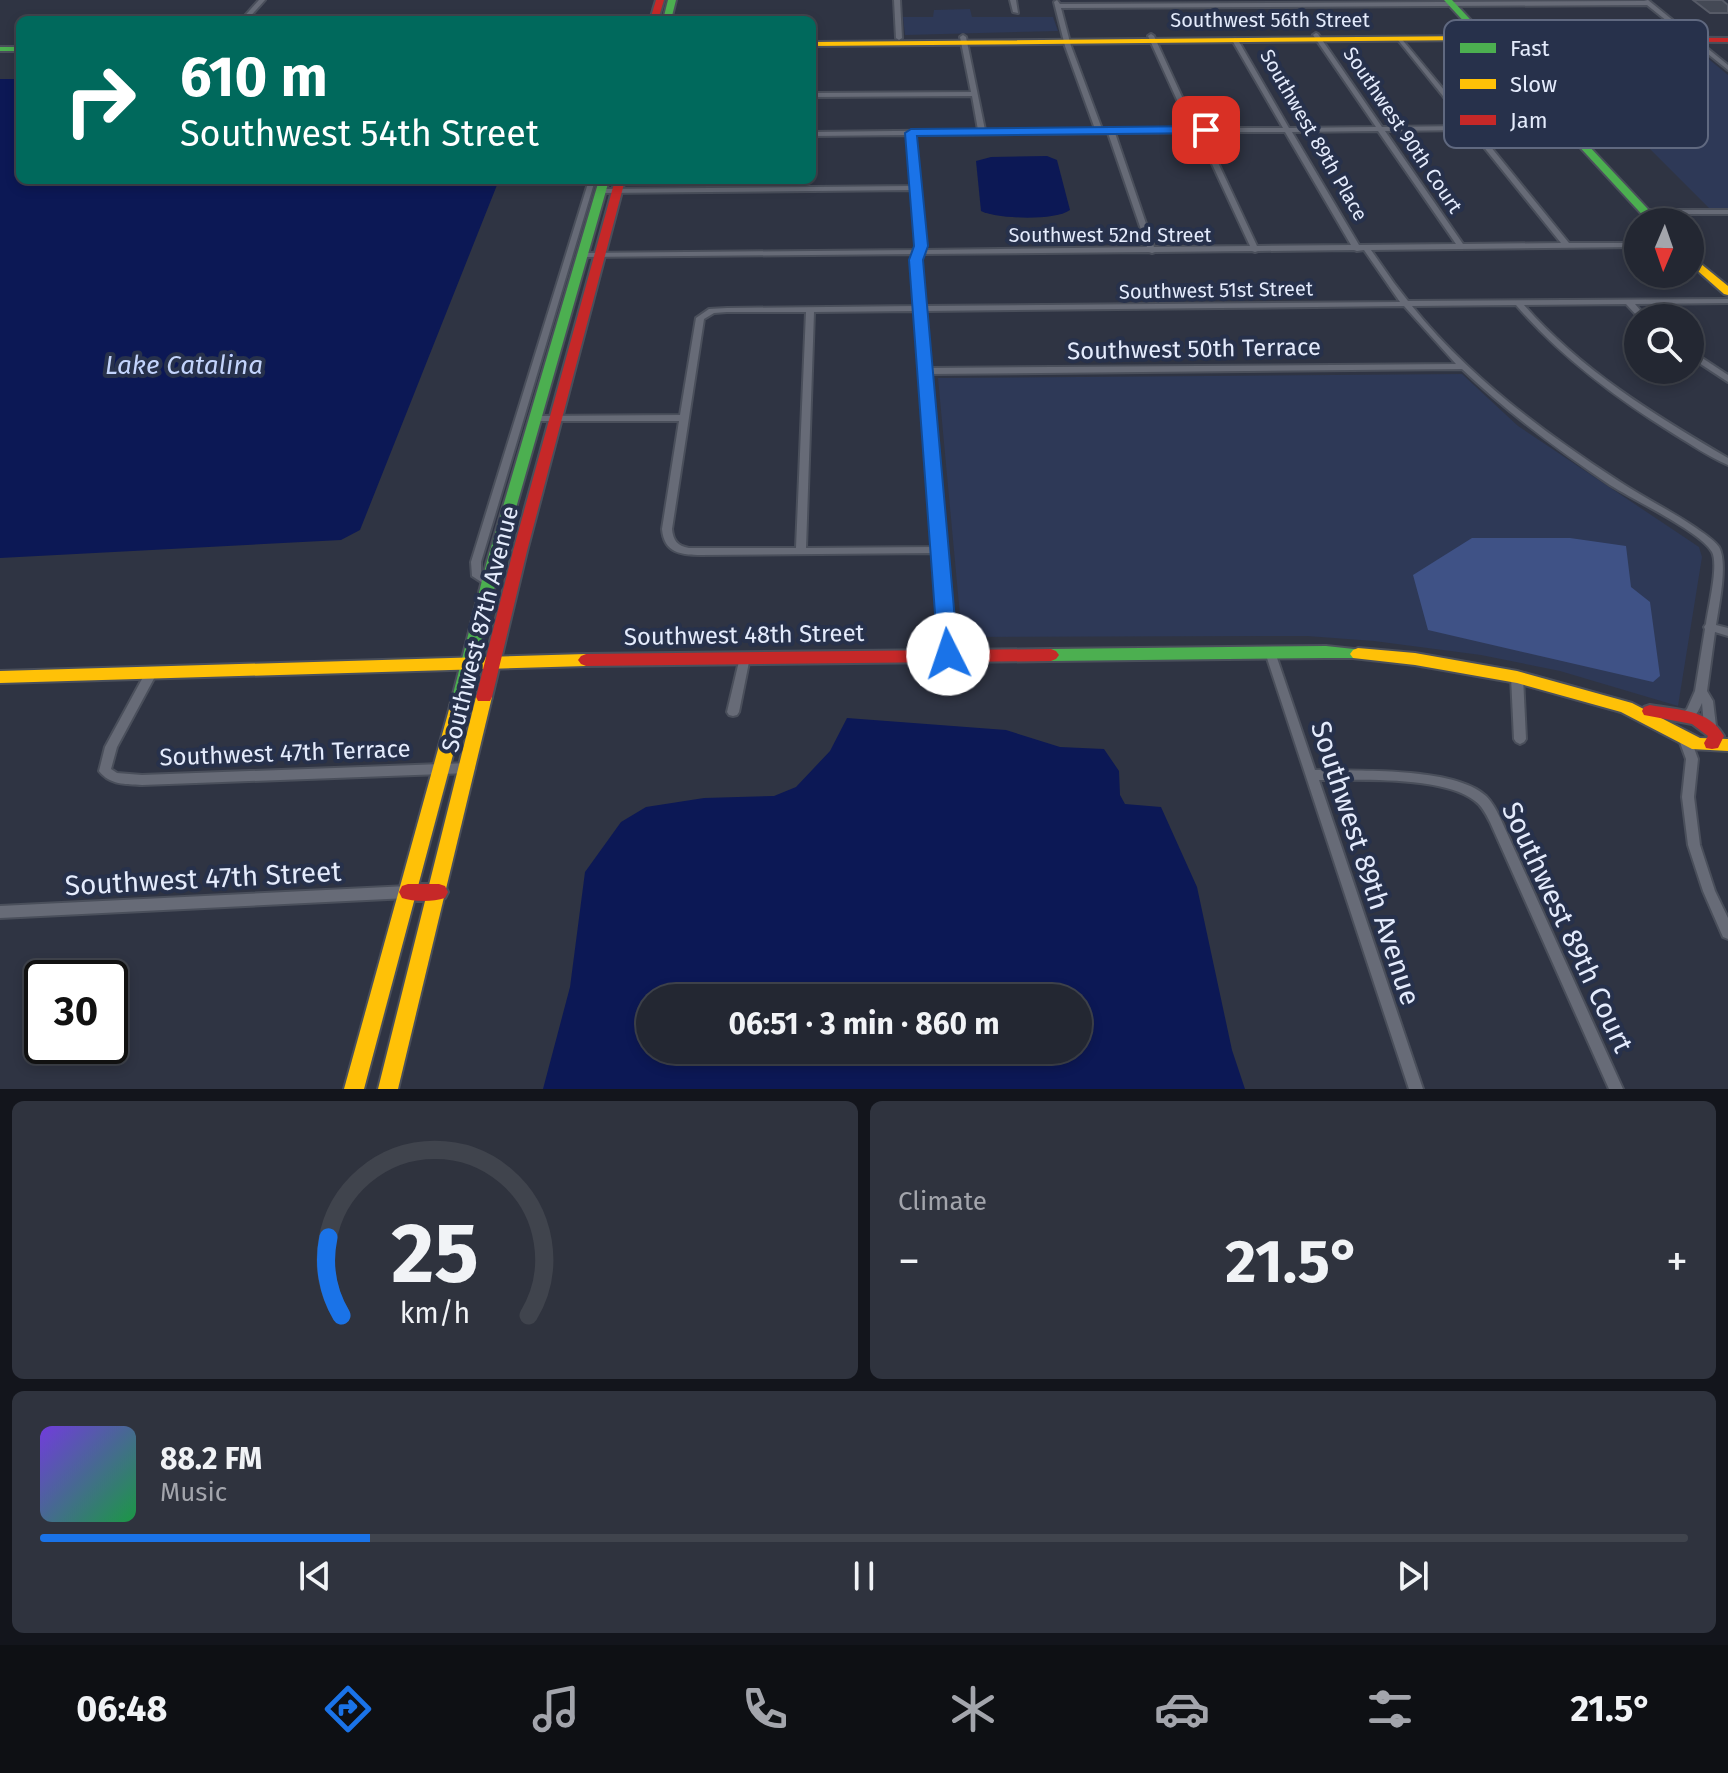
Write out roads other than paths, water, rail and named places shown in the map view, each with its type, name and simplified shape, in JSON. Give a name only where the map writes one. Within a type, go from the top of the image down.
[{"type":"main road","points":[[1449,2],[1466,20]]},
{"type":"main road","name":"Southwest 56th Street","points":[[816,41],[1444,36]]},
{"type":"main road","name":"Southwest 56th Street","points":[[1152,38],[1444,37]]},
{"type":"main road","name":"Southwest 56th Street","points":[[816,41],[964,40]]},
{"type":"main road","points":[[1586,148],[1642,208]]},
{"type":"main road","name":"Southwest 87th Avenue","points":[[354,1089],[536,419],[554,327],[583,255],[599,184]]},
{"type":"main road","name":"Southwest 87th Avenue","points":[[388,1089],[556,418],[619,185]]},
{"type":"main road","points":[[1704,271],[1728,292]]},
{"type":"main road","points":[[554,327],[580,327]]},
{"type":"main road","name":"Southwest 48th Street","points":[[0,677],[470,661],[1270,652],[1386,656],[1517,677],[1626,707],[1728,745]]},
{"type":"main road","name":"Southwest 48th Street","points":[[1682,726],[1693,717],[1710,736]]},
{"type":"main road","name":"Southwest 48th Street","points":[[1710,736],[1728,734]]},
{"type":"main road","points":[[408,892],[439,892]]},
{"type":"street","points":[[248,16],[262,0]]},
{"type":"street","points":[[897,0],[899,38]]},
{"type":"street","points":[[1013,0],[1016,12]]},
{"type":"street","points":[[1099,131],[1057,3],[1647,2],[1669,20]]},
{"type":"street","name":"Southwest 90th Court","points":[[1317,37],[1461,247]]},
{"type":"street","points":[[1152,38],[1191,124],[1203,137],[1255,250]]},
{"type":"street","points":[[1400,39],[1444,93]]},
{"type":"street","points":[[964,40],[982,132]]},
{"type":"street","name":"Southwest 89th Place","points":[[1235,40],[1362,249],[1406,304],[1464,366],[1573,455],[1712,545],[1720,564],[1701,691],[1682,726]]},
{"type":"street","points":[[1708,52],[1728,68]]},
{"type":"street","points":[[816,95],[975,94]]},
{"type":"street","points":[[816,134],[1444,128]]},
{"type":"street","points":[[1111,131],[1152,251]]},
{"type":"street","points":[[911,133],[921,246],[916,260],[948,654]]},
{"type":"street","points":[[1488,148],[1567,246]]},
{"type":"street","points":[[599,184],[916,188]]},
{"type":"street","name":"Southwest 87th Avenue","points":[[489,583],[476,574],[476,562],[599,184]]},
{"type":"street","points":[[1704,214],[1728,212]]},
{"type":"street","name":"Southwest 52nd Street","points":[[583,255],[1624,245]]},
{"type":"street","name":"Southwest 51st Street","points":[[684,418],[697,327],[705,314],[727,310],[1728,301]]},
{"type":"street","points":[[1518,303],[1542,329],[1597,375],[1666,424],[1728,462]]},
{"type":"street","points":[[801,551],[810,309]]},
{"type":"street","points":[[1704,363],[1728,379]]},
{"type":"street","name":"Southwest 50th Terrace","points":[[925,371],[1464,366]]},
{"type":"street","points":[[536,419],[684,418],[666,536],[673,546],[690,552],[940,550]]},
{"type":"street","points":[[1709,627],[1728,632]]},
{"type":"street","name":"Southwest 89th Avenue","points":[[1270,652],[1416,1089]]},
{"type":"street","points":[[733,712],[745,657]]},
{"type":"street","name":"Southwest 47th Terrace","points":[[152,671],[108,753],[105,771],[115,778],[134,780],[469,768]]},
{"type":"street","points":[[1517,677],[1520,739]]},
{"type":"street","name":"Southwest 89th Place","points":[[1701,691],[1707,701],[1710,736]]},
{"type":"street","points":[[1682,726],[1692,759],[1688,797],[1694,845],[1709,891],[1728,933]]},
{"type":"street","points":[[1692,759],[1710,736]]},
{"type":"street","name":"Southwest 89th Court","points":[[1311,775],[1424,781],[1470,791],[1484,802],[1496,822],[1616,1089]]},
{"type":"street","name":"Southwest 47th Street","points":[[0,912],[408,892]]},
{"type":"water","name":"Lake Catalina","points":[[0,79],[16,79],[16,184],[497,184],[360,530],[341,540],[0,558]]},
{"type":"water","points":[[1047,156],[1057,160],[1070,210],[1052,216],[1026,218],[981,211],[976,161],[991,157]]},
{"type":"water","points":[[847,718],[1006,730],[1060,747],[1104,749],[1119,771],[1120,795],[1125,804],[1161,807],[1197,887],[1232,1050],[1245,1089],[543,1089],[570,987],[585,872],[621,822],[646,807],[704,798],[774,796],[796,787],[830,751]]}]
